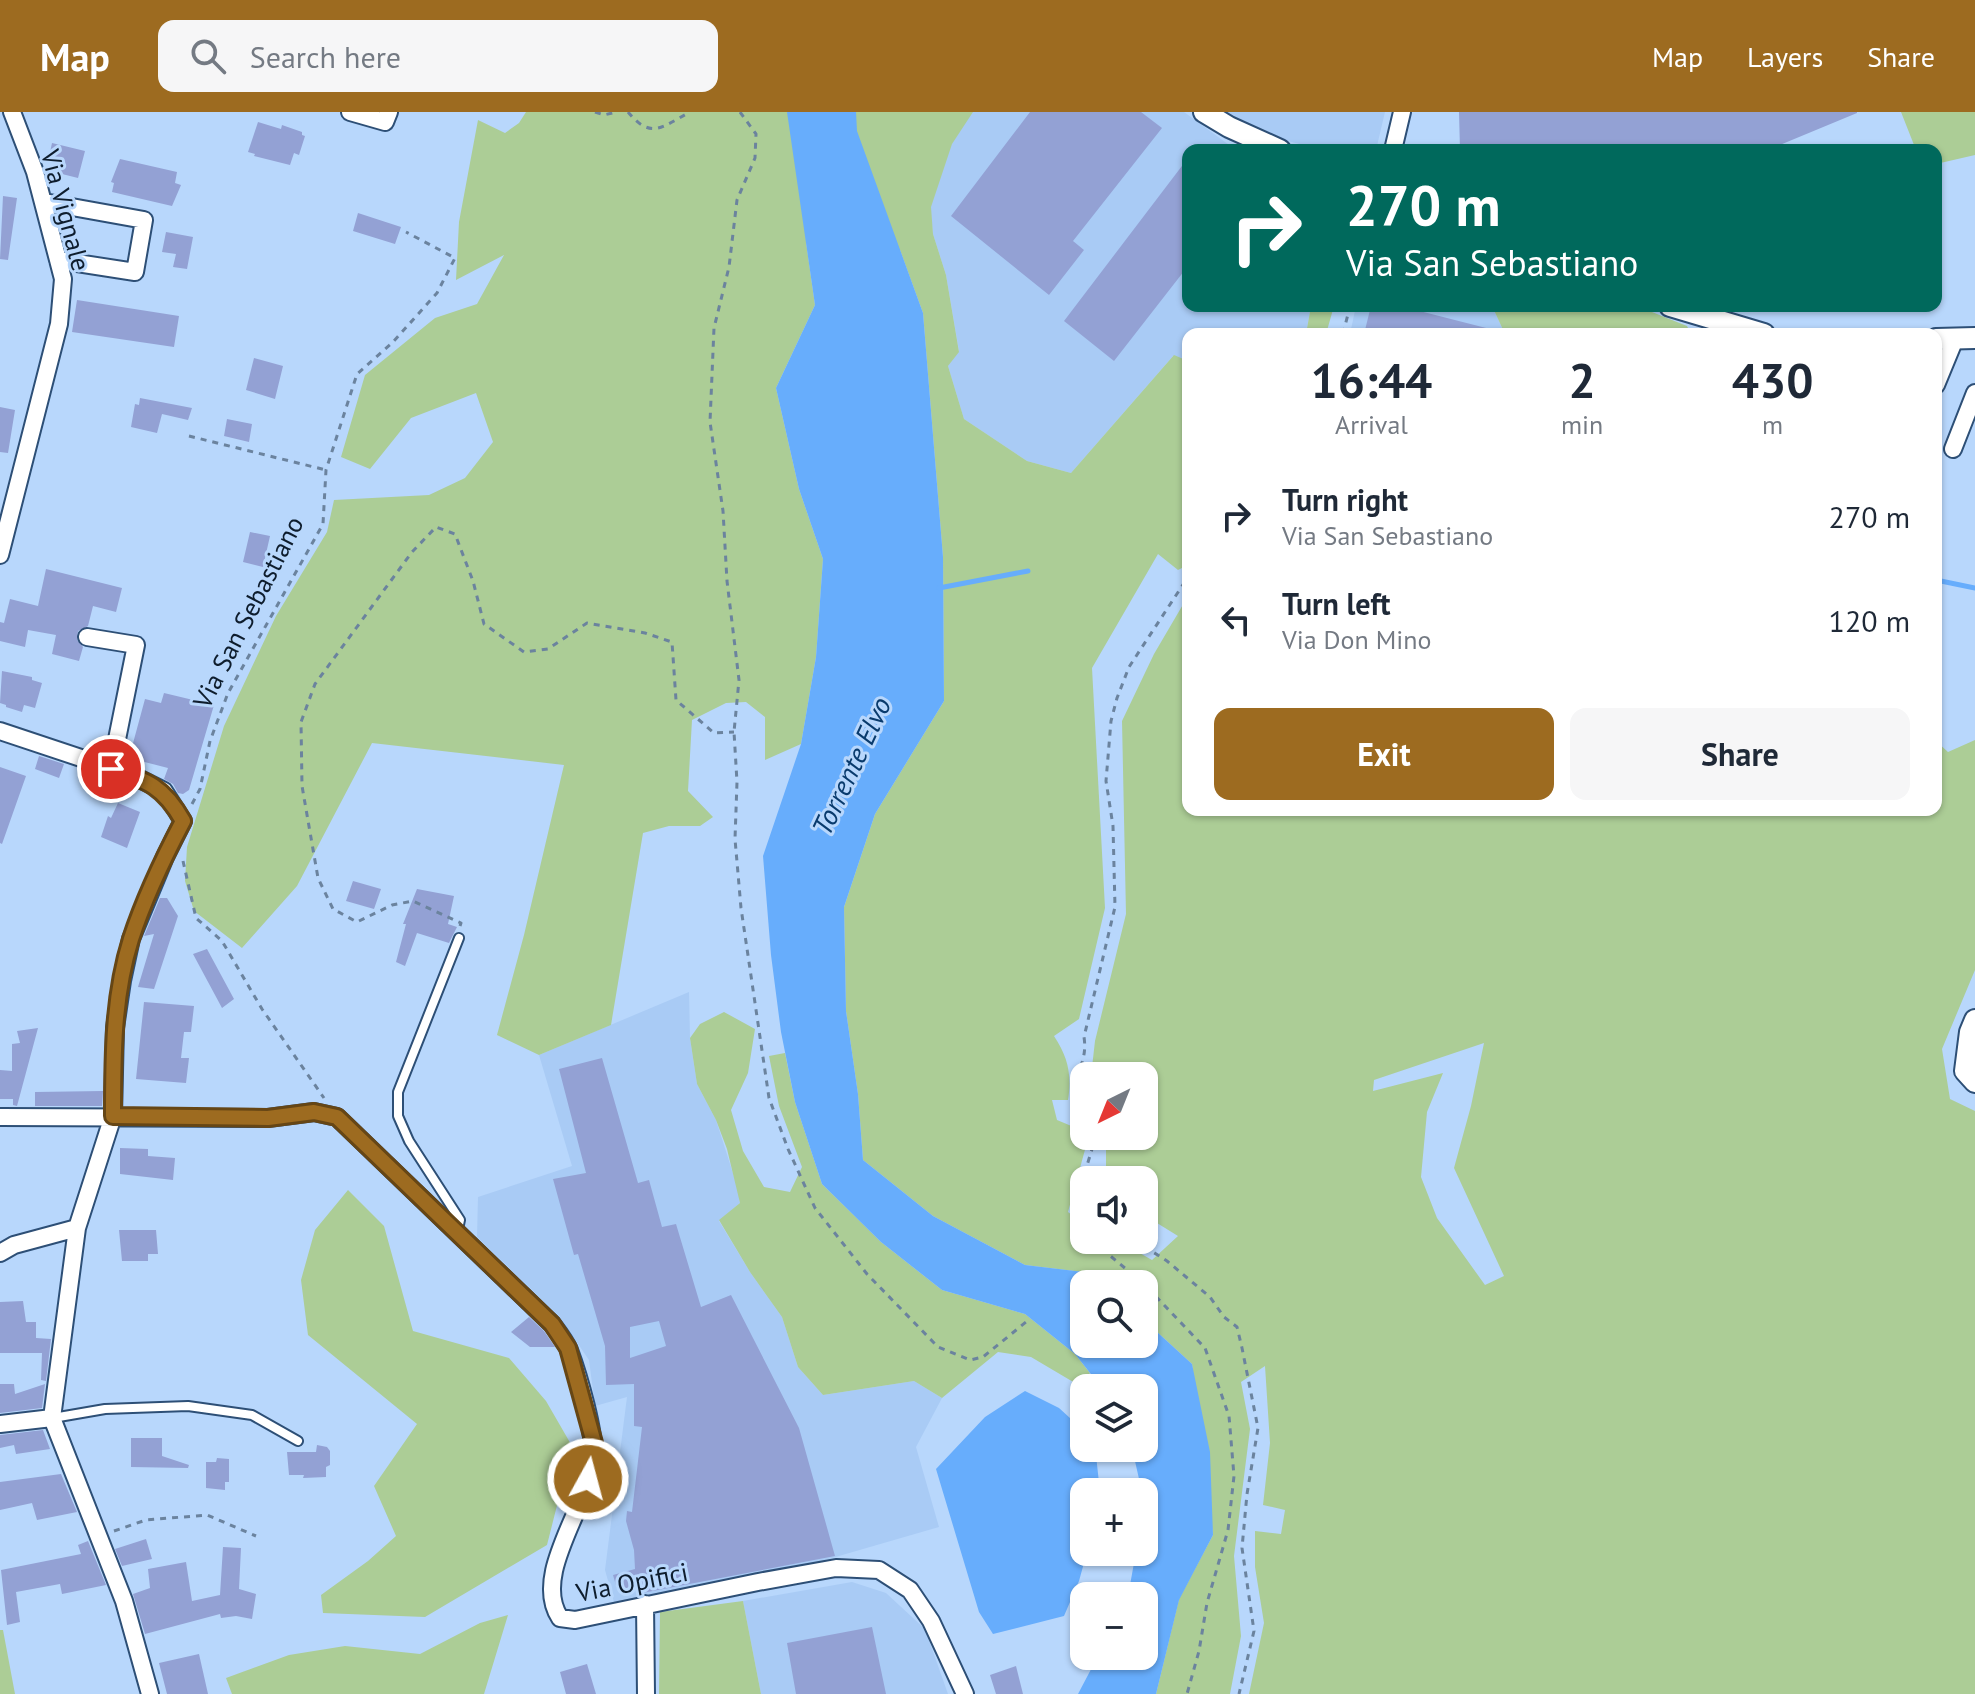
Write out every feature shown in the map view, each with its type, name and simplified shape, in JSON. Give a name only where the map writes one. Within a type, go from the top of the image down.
[{"type":"street","name":"Via Vignale","points":[[0,555],[59,324],[63,279],[44,202],[12,112]]},
{"type":"street","points":[[350,112],[385,122],[389,112]]},
{"type":"street","points":[[1204,112],[1267,144]]},
{"type":"street","points":[[1394,144],[1402,112]]},
{"type":"street","points":[[44,202],[144,220],[135,272],[58,260]]},
{"type":"street","points":[[1690,312],[1744,328]]},
{"type":"street","points":[[1942,370],[1955,339]]},
{"type":"street","points":[[1953,449],[1975,393]]},
{"type":"street","points":[[87,637],[136,645],[111,769]]},
{"type":"street","points":[[0,731],[132,775],[164,791],[183,821],[131,939],[115,1028],[113,1116],[77,1228],[52,1418],[124,1601],[150,1694]]},
{"type":"street","points":[[1975,1020],[1970,1032],[1965,1071],[1975,1082]]},
{"type":"street","points":[[0,1117],[268,1118],[314,1112],[337,1117]]},
{"type":"street","name":"Via Opifici","points":[[337,1117],[552,1324],[568,1348],[594,1443],[593,1462],[583,1497],[553,1575],[553,1606],[560,1618],[575,1620],[836,1568],[879,1570],[910,1590],[931,1621],[965,1694]]},
{"type":"street","points":[[0,1253],[14,1245],[77,1228]]},
{"type":"street","points":[[0,1424],[52,1418]]},
{"type":"street","points":[[645,1604],[646,1694]]},
{"type":"lane","points":[[457,1235],[460,1220],[409,1141],[398,1116],[398,1092],[459,938]]},
{"type":"lane","points":[[52,1418],[105,1409],[188,1406],[252,1415],[298,1441]]},
{"type":"path","points":[[595,112],[604,115],[616,112]]},
{"type":"path","points":[[628,112],[647,129],[665,125],[690,112]]},
{"type":"path","points":[[740,112],[756,134],[755,158],[737,200],[729,267],[714,328],[710,422],[723,511],[727,581],[739,680],[734,732],[738,881],[769,1098],[815,1208],[867,1274],[938,1347],[970,1360],[983,1357],[1026,1322]]},
{"type":"path","name":"Via San Sebastiano","points":[[183,821],[200,789],[210,741],[228,693],[323,524],[326,470],[357,374],[393,342],[437,293],[455,258],[406,232]]},
{"type":"path","points":[[189,436],[326,470]]},
{"type":"path","points":[[459,938],[461,923],[413,901],[392,905],[357,922],[333,909],[318,878],[302,786],[301,722],[315,684],[412,552],[436,527],[455,534],[473,581],[484,624],[524,652],[548,649],[587,623],[645,633],[672,642],[676,700],[714,733],[734,732]]},
{"type":"path","points":[[1082,1062],[1084,1037],[1115,907],[1113,826],[1106,781],[1111,721],[1129,667],[1182,586]]},
{"type":"path","points":[[173,841],[182,857],[196,918],[222,941],[262,1009],[337,1117]]},
{"type":"path","points":[[1108,1254],[1144,1284],[1205,1348],[1229,1416],[1234,1476],[1228,1530],[1207,1603],[1199,1651],[1187,1694]]},
{"type":"path","points":[[1156,1254],[1210,1297],[1224,1317],[1237,1327],[1258,1428],[1242,1548],[1254,1631],[1239,1694]]},
{"type":"path","points":[[99,1536],[146,1520],[207,1515],[256,1536]]},
{"type":"shaded area","points":[[964,112],[1184,112],[1228,144],[1182,144],[1182,312],[1310,312],[1307,328],[1182,328],[1182,359],[1173,356],[1071,473],[1027,461],[964,419],[948,366],[959,351],[946,275],[933,234],[930,205],[938,148]]},
{"type":"shaded area","points":[[1225,112],[1385,112],[1377,144],[1300,144]]},
{"type":"shaded area","points":[[1355,312],[1495,312],[1502,328],[1351,328]]},
{"type":"shaded area","points":[[689,992],[690,1038],[697,1084],[716,1120],[740,1203],[719,1221],[782,1317],[798,1367],[823,1395],[914,1381],[942,1398],[916,1447],[939,1527],[794,1569],[614,1602],[605,1570],[627,1397],[595,1406],[589,1360],[559,1316],[477,1237],[478,1197],[572,1166],[539,1055]]},
{"type":"shaded area","points":[[852,1582],[886,1593],[925,1629],[948,1694],[761,1694],[743,1601]]},
{"type":"green space","points":[[526,112],[973,112],[952,144],[931,207],[933,234],[946,275],[959,352],[948,366],[964,419],[1027,461],[1071,473],[1174,355],[1182,358],[1182,568],[1178,570],[1158,554],[1092,668],[1105,908],[1079,1019],[1054,1036],[1068,1066],[1069,1082],[1068,1100],[1052,1100],[1057,1120],[1070,1125],[1070,1150],[1085,1150],[1081,1166],[1070,1166],[1070,1254],[1142,1254],[1152,1260],[1178,1236],[1158,1224],[1158,1166],[1106,1166],[1106,1150],[1158,1150],[1158,1062],[1093,1062],[1126,914],[1122,721],[1154,654],[1182,606],[1182,816],[1942,816],[1942,746],[1948,752],[1975,740],[1975,970],[1942,1049],[1950,1099],[1975,1111],[1975,1694],[1249,1694],[1264,1623],[1255,1567],[1255,1531],[1281,1534],[1285,1510],[1263,1505],[1270,1443],[1265,1366],[1241,1382],[1250,1429],[1234,1556],[1241,1636],[1230,1694],[1156,1694],[1179,1599],[1213,1535],[1192,1364],[1158,1333],[1158,1270],[1070,1270],[1025,1265],[933,1216],[863,1160],[858,1094],[846,1011],[844,907],[875,814],[944,701],[943,557],[923,313],[900,250],[806,242],[815,305],[776,388],[799,489],[823,559],[816,657],[801,744],[765,760],[765,717],[746,702],[726,703],[692,720],[688,791],[713,817],[700,826],[669,826],[643,833],[611,1025],[539,1055],[497,1035],[564,765],[372,743],[297,886],[242,948],[194,911],[185,881],[187,847],[224,726],[276,616],[327,532],[334,500],[429,495],[465,478],[493,442],[476,393],[411,418],[370,469],[341,457],[365,375],[435,318],[477,304],[504,255],[456,280],[459,222],[478,120],[505,133],[519,123]],"holes":[[[1484,1043],[1454,1168],[1504,1276],[1485,1285],[1437,1218],[1421,1177],[1427,1112],[1443,1073],[1373,1091],[1374,1080]]]},
{"type":"green space","points":[[1901,112],[1975,112],[1975,155],[1942,163],[1942,144],[1914,144]]},
{"type":"green space","points":[[1310,312],[1332,312],[1328,328],[1307,328]]},
{"type":"green space","points":[[1495,312],[1652,312],[1688,328],[1502,328]]},
{"type":"green space","points":[[724,1012],[755,1029],[748,1073],[731,1110],[743,1151],[764,1187],[790,1192],[802,1167],[779,1106],[769,1056],[785,1053],[795,1102],[822,1184],[881,1242],[942,1290],[1025,1314],[1070,1350],[1070,1358],[1078,1358],[1089,1374],[1070,1374],[1070,1380],[1031,1357],[998,1352],[942,1398],[914,1381],[823,1395],[798,1367],[782,1317],[719,1220],[740,1203],[727,1149],[697,1084],[690,1038],[700,1024]]},
{"type":"green space","points":[[348,1190],[384,1226],[413,1331],[509,1358],[546,1401],[572,1446],[547,1545],[425,1617],[323,1613],[321,1595],[396,1536],[374,1486],[417,1424],[308,1335],[301,1280],[315,1230]]},
{"type":"green space","points":[[743,1601],[761,1694],[659,1694],[660,1612]]},
{"type":"green space","points":[[508,1615],[484,1694],[232,1694],[226,1678],[289,1655],[345,1646],[420,1654],[480,1623]]},
{"type":"green space","points":[[0,1630],[3,1630],[15,1694],[0,1694]]},
{"type":"water","name":"Torrente Elvo","points":[[787,112],[856,112],[857,131],[923,313],[943,557],[944,701],[875,814],[844,907],[846,1011],[858,1094],[863,1160],[933,1216],[1025,1265],[1070,1270],[1070,1350],[1025,1314],[942,1290],[881,1242],[822,1184],[795,1102],[781,1032],[763,856],[801,744],[816,657],[823,559],[799,489],[776,388],[815,305]]},
{"type":"water","points":[[1158,1333],[1192,1364],[1210,1452],[1213,1535],[1179,1600],[1156,1694],[1078,1694],[1091,1670],[1158,1670],[1158,1582],[1131,1582],[1133,1566],[1158,1566],[1158,1478],[1139,1478],[1135,1462],[1158,1462],[1158,1374],[1091,1374],[1078,1358],[1158,1358]]},
{"type":"water","points":[[1025,1391],[1059,1408],[1070,1418],[1070,1462],[1097,1462],[1098,1478],[1070,1478],[1070,1566],[1083,1566],[1079,1582],[1070,1582],[1070,1602],[1064,1616],[993,1634],[979,1612],[936,1469],[985,1417]]},
{"type":"building","points":[[1030,112],[1141,112],[1162,128],[1073,241],[1084,250],[1049,295],[951,216]]},
{"type":"building","points":[[1459,112],[1857,112],[1782,144],[1460,144]]},
{"type":"building","points":[[258,122],[281,129],[282,125],[305,136],[299,155],[294,153],[290,165],[248,152]]},
{"type":"building","points":[[52,143],[85,151],[78,178],[58,173],[62,160],[49,157]]},
{"type":"building","points":[[120,159],[177,172],[175,183],[181,185],[172,206],[112,192],[114,183],[111,182]]},
{"type":"building","points":[[1182,166],[1182,274],[1114,361],[1064,321]]},
{"type":"building","points":[[3,196],[17,198],[8,260],[0,259]]},
{"type":"building","points":[[358,213],[401,227],[395,244],[353,231]]},
{"type":"building","points":[[166,232],[193,237],[187,269],[173,267],[176,254],[162,252]]},
{"type":"building","points":[[77,300],[179,316],[174,347],[72,332]]},
{"type":"building","points":[[1370,312],[1423,312],[1486,328],[1366,328]]},
{"type":"building","points":[[254,358],[283,366],[275,399],[246,390]]},
{"type":"building","points":[[140,398],[192,408],[188,420],[162,414],[157,433],[131,427],[135,404],[139,405]]},
{"type":"building","points":[[0,407],[15,410],[8,453],[0,452]]},
{"type":"building","points":[[227,419],[252,424],[249,442],[224,436]]},
{"type":"building","points":[[250,532],[270,536],[263,567],[243,562]]},
{"type":"building","points":[[46,569],[122,588],[116,612],[93,606],[88,626],[78,631],[77,640],[83,647],[79,661],[52,654],[56,635],[28,630],[25,647],[0,641],[0,622],[4,623],[10,599],[38,606]]},
{"type":"building","points":[[2,671],[32,677],[32,680],[42,683],[35,708],[24,705],[22,712],[0,703]]},
{"type":"building","points":[[164,693],[214,705],[189,790],[183,794],[164,779],[168,768],[129,758],[145,699],[161,703]]},
{"type":"building","points":[[39,756],[64,764],[59,778],[35,769]]},
{"type":"building","points":[[0,767],[26,776],[2,844],[0,843]]},
{"type":"building","points":[[118,803],[140,812],[127,848],[101,837],[108,816],[111,818]]},
{"type":"building","points":[[353,881],[381,889],[374,909],[346,901]]},
{"type":"building","points":[[417,889],[454,896],[448,924],[457,927],[449,943],[417,933],[405,966],[396,962],[406,924],[403,924]]},
{"type":"building","points":[[160,898],[167,898],[178,916],[154,989],[138,987],[154,934],[144,936]]},
{"type":"building","points":[[207,949],[234,999],[222,1008],[193,954]]},
{"type":"building","points":[[144,1002],[194,1006],[191,1032],[184,1032],[181,1058],[189,1058],[186,1083],[136,1079]]},
{"type":"building","points":[[38,1028],[17,1106],[13,1105],[13,1099],[0,1099],[0,1070],[12,1071],[12,1044],[20,1043],[17,1031]]},
{"type":"building","points":[[602,1058],[638,1183],[649,1180],[662,1227],[676,1224],[701,1307],[731,1295],[799,1428],[835,1556],[637,1594],[637,1587],[617,1589],[613,1575],[635,1569],[634,1550],[626,1521],[627,1511],[632,1512],[642,1427],[634,1426],[634,1384],[606,1385],[605,1346],[578,1254],[574,1255],[553,1179],[586,1173],[559,1069]],"holes":[[[659,1321],[666,1346],[630,1358],[630,1327]]]},
{"type":"building","points":[[103,1091],[102,1106],[35,1106],[35,1092]]},
{"type":"building","points":[[120,1148],[148,1149],[148,1156],[175,1158],[173,1180],[120,1174]]},
{"type":"building","points":[[119,1230],[156,1230],[158,1254],[148,1254],[148,1261],[122,1261]]},
{"type":"building","points":[[23,1301],[26,1322],[36,1322],[36,1338],[51,1339],[46,1381],[41,1380],[42,1353],[0,1353],[0,1302]]},
{"type":"building","points":[[529,1317],[555,1347],[530,1347],[511,1332]]},
{"type":"building","points":[[0,1384],[14,1384],[15,1394],[45,1384],[42,1408],[0,1413]]},
{"type":"building","points":[[43,1430],[50,1449],[16,1454],[14,1445],[0,1448],[0,1435]]},
{"type":"building","points":[[131,1438],[162,1438],[162,1456],[189,1465],[188,1468],[131,1467]]},
{"type":"building","points":[[317,1445],[330,1451],[326,1477],[289,1475],[287,1452],[316,1452]]},
{"type":"building","points":[[217,1458],[229,1459],[229,1482],[225,1482],[225,1490],[206,1488],[206,1462],[216,1462]]},
{"type":"building","points":[[61,1474],[77,1512],[37,1520],[32,1503],[0,1510],[0,1482]]},
{"type":"building","points":[[146,1539],[152,1559],[122,1566],[115,1549]]},
{"type":"building","points":[[88,1541],[106,1585],[62,1594],[60,1584],[16,1592],[20,1622],[7,1625],[1,1570],[81,1554],[78,1545]]},
{"type":"building","points":[[223,1547],[241,1548],[239,1589],[256,1594],[252,1619],[236,1616],[221,1618],[220,1614],[145,1634],[133,1594],[150,1588],[148,1569],[186,1562],[192,1601],[220,1595]]},
{"type":"building","points":[[872,1627],[886,1694],[796,1694],[787,1643]]},
{"type":"building","points":[[199,1654],[208,1694],[167,1694],[159,1663]]},
{"type":"building","points":[[587,1664],[596,1694],[566,1694],[560,1672]]},
{"type":"building","points":[[1016,1666],[1023,1694],[996,1694],[990,1675]]},
{"type":"waterway","points":[[939,588],[1028,571]]},
{"type":"waterway","points":[[1942,581],[1975,588]]},
{"type":"route","points":[[111,769],[132,775],[164,791],[183,821],[142,912],[126,960],[115,1028],[113,1116],[268,1118],[314,1112],[337,1117],[552,1324],[568,1348],[594,1443],[588,1479]]}]
